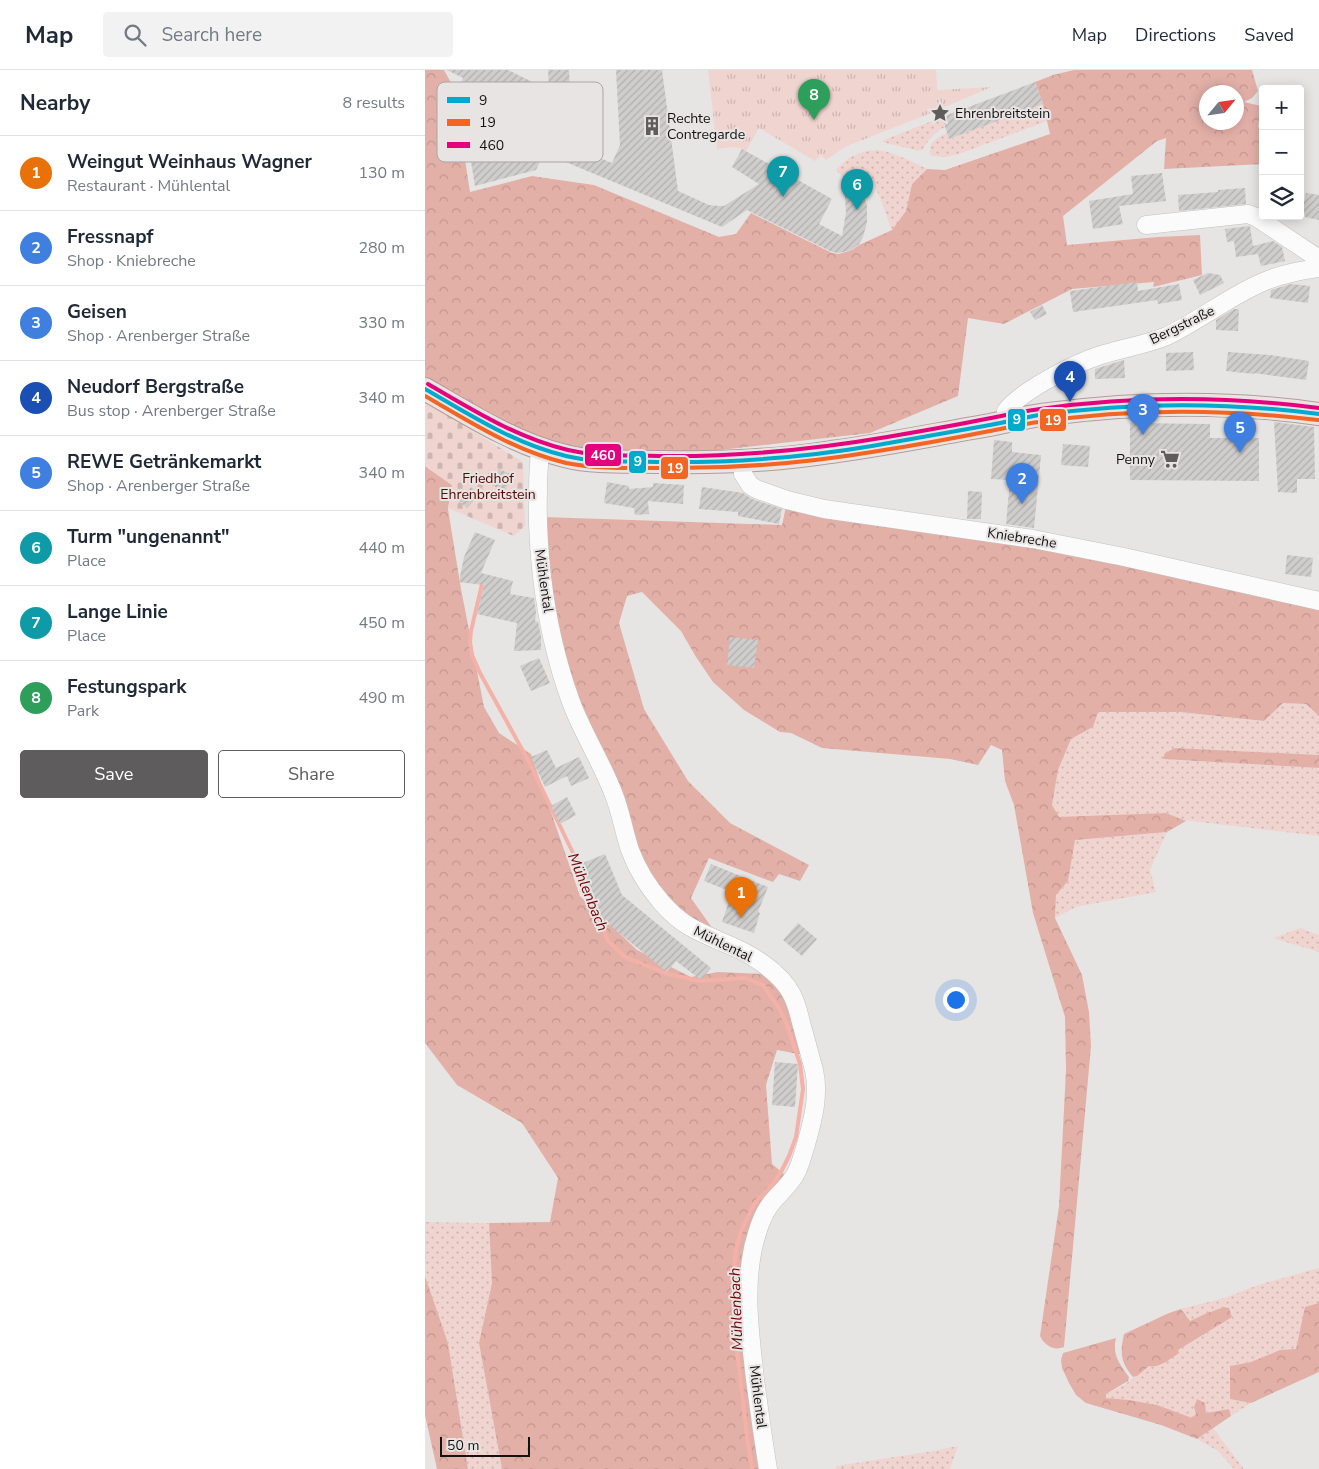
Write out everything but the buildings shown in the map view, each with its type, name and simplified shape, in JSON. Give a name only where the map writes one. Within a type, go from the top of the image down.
[{"type":"main road","points":[[425,389],[494,428],[540,449],[568,457],[599,460],[692,462],[789,458],[872,446],[1072,411],[1114,406],[1176,403],[1245,405],[1319,414]]},
{"type":"street","points":[[1146,225],[1244,214],[1253,215],[1319,259]]},
{"type":"street","name":"Bergstraße","points":[[1005,422],[1006,411],[1021,397],[1079,364],[1097,356],[1166,336],[1270,279],[1319,268]]},
{"type":"street","name":"Mühlental","points":[[540,449],[537,479],[539,544],[541,571],[552,632],[571,702],[615,797],[633,859],[657,897],[679,920],[695,931],[730,945],[754,958],[786,985],[794,998],[814,1073],[816,1100],[800,1164],[793,1178],[769,1206],[762,1218],[756,1236],[748,1280],[749,1326],[768,1469]]},
{"type":"street","name":"Kniebreche","points":[[743,461],[743,474],[750,485],[756,489],[787,500],[824,509],[1033,539],[1124,557],[1319,601]]},
{"type":"green space","points":[[425,70],[444,70],[451,82],[437,82],[437,162],[465,162],[470,192],[532,176],[594,185],[719,237],[736,234],[751,213],[832,253],[839,254],[852,250],[892,230],[906,211],[912,184],[927,169],[945,170],[1050,134],[1043,104],[1035,82],[1074,70],[1252,70],[1258,91],[1252,98],[1244,102],[1259,106],[1259,164],[1164,169],[1166,138],[1157,141],[1063,216],[1067,245],[1200,235],[1202,275],[1153,287],[1154,282],[1072,289],[1004,324],[968,318],[958,396],[870,433],[720,450],[605,455],[558,444],[515,427],[425,380]]},
{"type":"green space","points":[[708,70],[936,70],[937,90],[991,87],[845,147],[826,160],[821,155],[815,161],[759,128],[746,151],[736,147],[717,149]]},
{"type":"green space","points":[[1043,104],[1047,121],[959,154],[946,157],[931,156],[930,148],[933,142],[947,133],[949,139]]},
{"type":"green space","points":[[942,117],[945,127],[934,134],[922,150],[919,151],[882,142],[884,140]]},
{"type":"green space","points":[[878,150],[897,155],[927,169],[912,184],[906,211],[892,230],[870,177],[859,167],[845,179],[836,170],[855,155]]},
{"type":"green space","name":"Friedhof Ehrenbreitstein","points":[[425,401],[523,462],[525,526],[514,536],[448,508],[452,485],[425,466]]},
{"type":"green space","points":[[425,466],[452,485],[448,509],[461,589],[484,707],[499,733],[531,754],[580,896],[637,950],[691,977],[718,972],[766,974],[784,991],[804,1055],[777,1050],[766,1085],[772,1164],[789,1178],[754,1226],[764,1469],[502,1469],[479,1343],[492,1283],[489,1223],[550,1222],[558,1178],[522,1123],[457,1085],[425,1043]]},
{"type":"green space","points":[[787,502],[1034,544],[1319,606],[1319,716],[1306,704],[1283,703],[1264,721],[1180,712],[1098,712],[1093,727],[1071,739],[1058,770],[1052,805],[1059,817],[1166,813],[1186,821],[1167,832],[1075,840],[1068,881],[1056,895],[1055,918],[1082,975],[1089,1012],[1091,1046],[1064,1347],[1050,1347],[1040,1336],[1059,1206],[1066,1070],[1065,1017],[1033,913],[1014,805],[1005,781],[1002,750],[991,745],[978,765],[950,759],[822,748],[791,733],[780,732],[744,710],[713,682],[681,631],[642,592],[627,596],[619,623],[644,709],[688,781],[730,823],[809,865],[800,881],[779,874],[773,882],[709,858],[691,898],[715,932],[694,922],[668,899],[644,865],[571,685],[550,589],[544,517],[782,525]]},
{"type":"green space","points":[[1283,703],[1306,704],[1319,716],[1319,755],[1175,748],[1163,759],[1319,768],[1319,836],[1183,820],[1166,813],[1059,818],[1052,805],[1058,770],[1071,739],[1093,727],[1097,712],[1180,712],[1264,721]]},
{"type":"green space","points":[[1175,748],[1319,755],[1319,768],[1163,759],[1165,753]]},
{"type":"green space","points":[[1167,832],[1150,870],[1156,892],[1076,907],[1055,918],[1056,895],[1068,881],[1074,840]]},
{"type":"green space","points":[[1300,928],[1319,935],[1319,952],[1273,938]]},
{"type":"green space","points":[[425,1222],[489,1223],[492,1283],[479,1343],[502,1469],[468,1469],[448,1343],[425,1276]]},
{"type":"green space","points":[[1319,1268],[1319,1304],[1305,1308],[1296,1349],[1280,1350],[1251,1362],[1230,1366],[1230,1399],[1251,1403],[1231,1416],[1229,1409],[1206,1413],[1197,1399],[1194,1407],[1196,1414],[1192,1419],[1157,1405],[1106,1398],[1106,1394],[1124,1385],[1149,1366],[1232,1316],[1205,1314],[1190,1321],[1181,1309],[1224,1298],[1261,1284]]},
{"type":"green space","points":[[425,1276],[448,1343],[468,1469],[437,1469],[425,1415]]},
{"type":"green space","points":[[1319,1303],[1319,1372],[1251,1403],[1230,1399],[1230,1366],[1251,1362],[1280,1350],[1296,1349],[1305,1307]]},
{"type":"green space","points":[[1224,1307],[1229,1308],[1232,1317],[1178,1350],[1179,1353],[1161,1364],[1149,1366],[1133,1377],[1129,1372],[1122,1357],[1124,1334],[1181,1309],[1190,1321]]},
{"type":"green space","points":[[1116,1338],[1115,1349],[1119,1363],[1129,1377],[1128,1381],[1106,1394],[1106,1398],[1157,1405],[1192,1418],[1196,1414],[1194,1407],[1197,1399],[1205,1403],[1206,1413],[1229,1409],[1231,1416],[1197,1439],[1161,1425],[1086,1403],[1076,1395],[1062,1368],[1061,1360],[1063,1353]]},
{"type":"green space","points":[[1213,1428],[1244,1469],[1234,1469],[1218,1451],[1197,1439]]},
{"type":"green space","points":[[958,1446],[950,1469],[836,1469],[836,1466]]},
{"type":"waterway","name":"Mühlenbach","points":[[483,580],[471,631],[472,655],[529,762],[574,855],[608,941],[625,957],[668,974],[700,981],[745,978],[763,985],[780,1010],[800,1064],[803,1089],[796,1137],[781,1172],[773,1184],[754,1204],[741,1231],[736,1249],[733,1276],[735,1332],[752,1469]]},
{"type":"transit line","name":"460","points":[[428,384],[513,431],[549,445],[591,454],[613,455],[716,455],[802,449],[887,437],[1034,410],[1110,402],[1179,399],[1249,401],[1319,408]]},
{"type":"transit line","name":"9","points":[[425,389],[493,428],[547,451],[588,460],[611,461],[711,462],[792,457],[872,446],[1039,415],[1109,408],[1179,405],[1249,407],[1319,414]]},
{"type":"transit line","name":"19","points":[[425,396],[493,435],[547,458],[566,463],[611,468],[711,468],[792,463],[945,440],[1033,423],[1109,414],[1213,412],[1318,420]]},
{"type":"place","name":"Ehrenbreitstein","points":[[940,113]]},
{"type":"place","name":"Festungspark","points":[[814,120]]},
{"type":"place","name":"Rechte Contregarde","points":[[652,126]]},
{"type":"place","name":"Lange Linie","points":[[783,197]]},
{"type":"place","name":"Turm \"ungenannt\"","points":[[857,210]]},
{"type":"place","name":"Neudorf Bergstraße","points":[[1070,402]]},
{"type":"place","name":"Geisen","points":[[1143,435]]},
{"type":"place","name":"REWE Getränkemarkt","points":[[1240,453]]},
{"type":"place","name":"Penny","points":[[1170,459]]},
{"type":"place","name":"Fressnapf","points":[[1022,504]]},
{"type":"place","name":"Weingut Weinhaus Wagner","points":[[741,918]]}]
